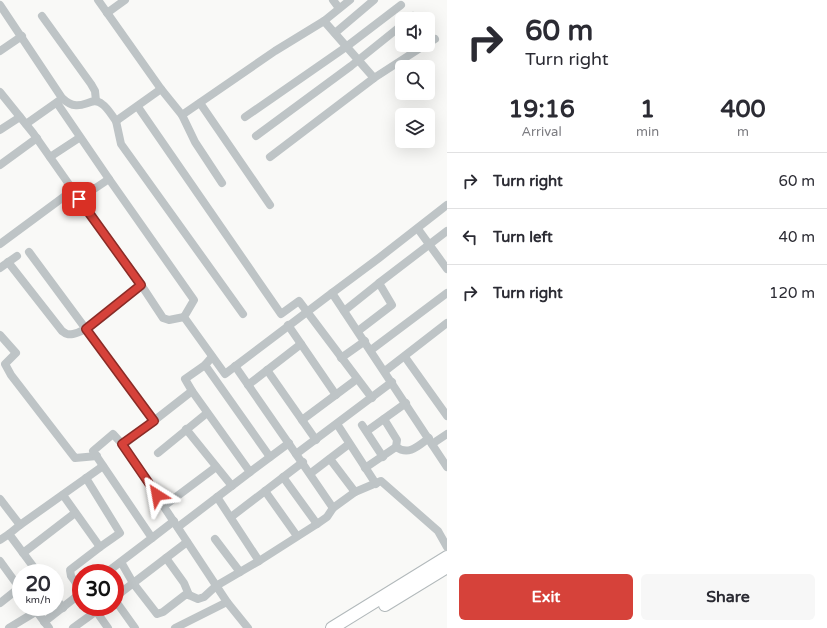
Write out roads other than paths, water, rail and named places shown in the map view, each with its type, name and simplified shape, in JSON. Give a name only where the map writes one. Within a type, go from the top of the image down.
[{"type":"main road","points":[[348,628],[420,579],[447,557]]},
{"type":"main road","points":[[332,628],[420,579],[447,567]]},
{"type":"street","points":[[98,0],[161,89],[182,115],[195,142],[222,183]]},
{"type":"street","points":[[107,13],[125,0]]},
{"type":"street","points":[[333,0],[339,8]]},
{"type":"street","points":[[182,115],[324,21],[350,0]]},
{"type":"street","points":[[335,33],[374,0]]},
{"type":"street","points":[[0,5],[22,36],[79,138],[194,300],[184,316],[169,320],[162,318],[141,285],[37,138],[0,92]]},
{"type":"street","points":[[245,117],[346,47],[401,6]]},
{"type":"street","points":[[42,16],[91,84],[95,91],[96,101]]},
{"type":"street","points":[[324,21],[374,78]]},
{"type":"street","points":[[256,136],[395,31]]},
{"type":"street","points":[[0,51],[22,36]]},
{"type":"street","points":[[270,157],[374,78],[414,52]]},
{"type":"street","points":[[116,121],[138,107],[161,89]]},
{"type":"street","points":[[59,101],[76,106],[96,101],[102,103],[116,121],[121,144],[243,314]]},
{"type":"street","points":[[26,124],[59,101]]},
{"type":"street","points":[[200,103],[270,205]]},
{"type":"street","points":[[138,107],[281,314],[299,301],[356,379],[372,398]]},
{"type":"street","points":[[0,130],[20,117]]},
{"type":"street","points":[[0,165],[37,138]]},
{"type":"street","points":[[50,157],[79,138]]},
{"type":"street","points":[[79,199],[109,179]]},
{"type":"street","points":[[0,244],[73,190]]},
{"type":"street","points":[[184,316],[225,374],[307,310],[332,293],[447,205]]},
{"type":"street","points":[[418,228],[447,269]]},
{"type":"street","points":[[344,311],[447,231]]},
{"type":"street","points":[[29,252],[154,421]]},
{"type":"street","points":[[16,256],[2,265],[62,331],[67,334],[72,334],[86,329],[141,285]]},
{"type":"street","points":[[358,331],[392,306],[379,283]]},
{"type":"street","points":[[332,293],[385,371],[447,467]]},
{"type":"street","points":[[371,350],[447,293]]},
{"type":"street","points":[[385,371],[447,323]]},
{"type":"street","points":[[288,325],[336,395]]},
{"type":"street","points":[[0,335],[16,353],[6,364],[8,369],[75,458],[97,456]]},
{"type":"street","points":[[341,358],[365,341]]},
{"type":"street","points":[[248,384],[301,344]]},
{"type":"street","points":[[404,356],[447,416]]},
{"type":"street","points":[[212,357],[205,365],[185,379],[207,413],[250,472]]},
{"type":"street","points":[[205,365],[270,457]]},
{"type":"street","points":[[235,366],[303,462],[333,508]]},
{"type":"street","points":[[267,370],[316,440]]},
{"type":"street","points":[[302,420],[356,379]]},
{"type":"street","points":[[296,454],[392,382]]},
{"type":"street","points":[[122,444],[192,391]]},
{"type":"street","points":[[384,457],[364,428],[384,419],[406,403]]},
{"type":"street","points":[[158,453],[207,413]]},
{"type":"street","points":[[366,468],[384,457],[396,447],[397,440],[384,419]]},
{"type":"street","points":[[337,424],[376,484]]},
{"type":"street","points":[[186,430],[232,486]]},
{"type":"street","points":[[152,538],[93,451],[114,434],[164,506],[226,602],[248,628]]},
{"type":"street","points":[[396,447],[404,452],[408,451],[447,434]]},
{"type":"street","points":[[118,564],[152,538],[217,497],[289,443]]},
{"type":"street","points":[[310,473],[349,444]]},
{"type":"street","points":[[330,459],[355,492]]},
{"type":"street","points":[[231,517],[303,462]]},
{"type":"street","points":[[0,540],[103,466]]},
{"type":"street","points":[[164,506],[216,467]]},
{"type":"street","points":[[283,477],[317,524]]},
{"type":"street","points":[[78,564],[120,533],[86,478]]},
{"type":"street","points":[[121,562],[133,583],[157,614],[163,612],[182,597],[189,595],[201,599],[216,586],[317,524],[327,517],[333,508],[355,492],[381,481],[438,531],[447,547]]},
{"type":"street","points":[[264,491],[297,536]]},
{"type":"street","points":[[63,495],[100,547]]},
{"type":"street","points":[[217,497],[259,561]]},
{"type":"street","points":[[0,499],[20,525]]},
{"type":"street","points":[[23,553],[75,513]]},
{"type":"street","points":[[9,534],[31,564]]},
{"type":"street","points":[[215,539],[240,572]]},
{"type":"street","points":[[124,590],[187,542]]},
{"type":"street","points":[[166,558],[184,583],[189,595]]},
{"type":"street","points":[[0,561],[12,578]]},
{"type":"street","points":[[72,568],[70,570],[72,578]]},
{"type":"street","points":[[0,603],[12,595]]},
{"type":"street","points":[[64,607],[72,600]]},
{"type":"street","points":[[175,628],[226,602]]},
{"type":"street","points":[[124,613],[135,628]]},
{"type":"street","points":[[13,627],[26,616]]},
{"type":"street","points":[[40,616],[47,625],[55,616]]},
{"type":"street","points":[[73,628],[89,616]]},
{"type":"street","points":[[102,616],[108,628]]}]
